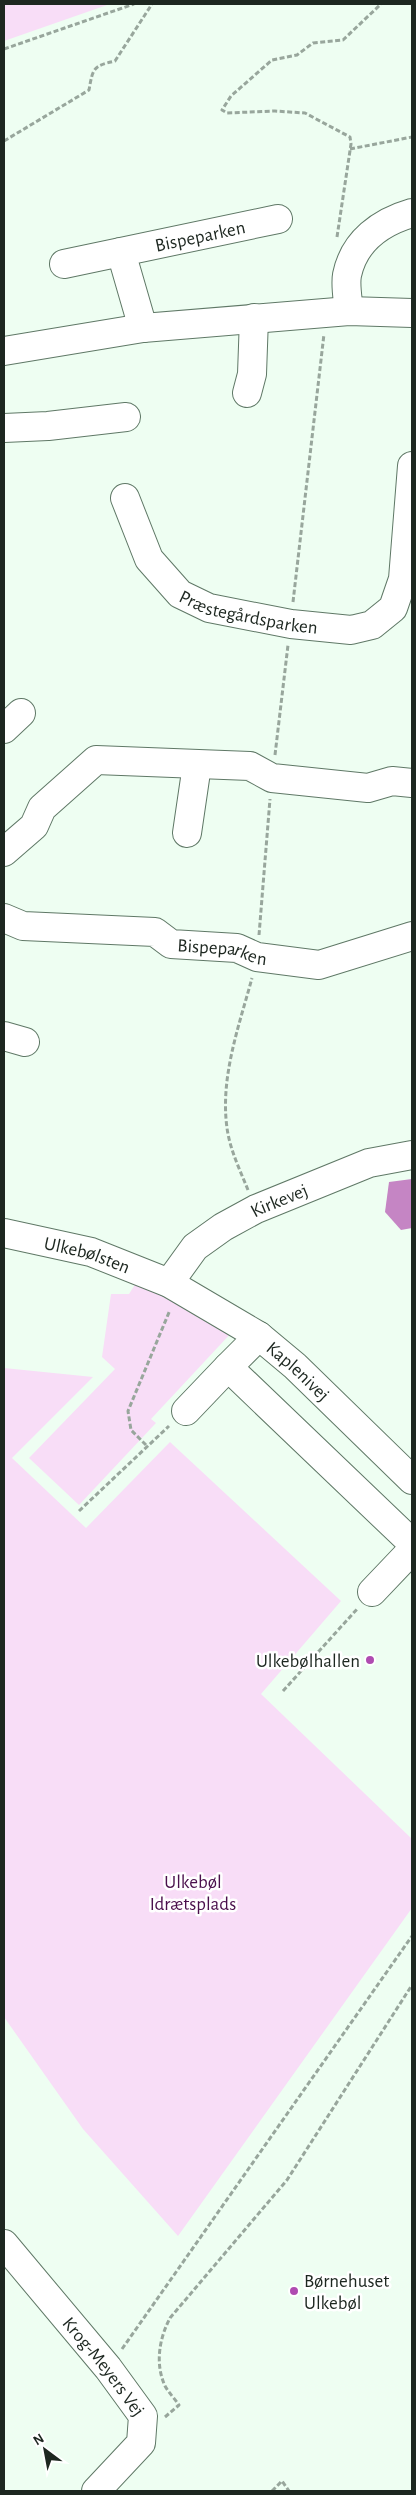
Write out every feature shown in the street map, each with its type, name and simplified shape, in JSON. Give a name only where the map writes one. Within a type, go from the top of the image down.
[{"type":"street","points":[[337,312],[347,276],[358,250],[372,231],[398,217],[412,213]]},
{"type":"street","name":"Bispeparken","points":[[64,264],[278,219]]},
{"type":"street","points":[[121,252],[143,328]]},
{"type":"street","points":[[4,351],[143,328],[337,312],[412,313]]},
{"type":"street","points":[[246,393],[252,374],[254,318]]},
{"type":"street","points":[[4,428],[126,417]]},
{"type":"street","name":"Præstegårdsparken","points":[[124,498],[149,559],[180,594],[210,608],[291,624],[351,630],[372,625],[393,608],[408,580],[412,466]]},
{"type":"street","points":[[4,852],[34,826],[42,808],[96,760],[250,766],[272,778],[368,788],[392,781],[412,783]]},
{"type":"street","points":[[187,833],[197,765]]},
{"type":"street","name":"Bispeparken","points":[[4,918],[23,926],[155,932],[171,944],[237,948],[257,956],[319,965],[412,936]]},
{"type":"street","name":"Kirkevej","points":[[174,1286],[195,1247],[223,1227],[256,1209],[369,1163],[412,1155]]},
{"type":"street","name":"Ulkebølsten","points":[[4,1233],[91,1252],[174,1286]]},
{"type":"street","name":"Kaplenivej","points":[[174,1286],[259,1336],[295,1366],[412,1480]]},
{"type":"street","points":[[186,1411],[259,1336]]},
{"type":"street","points":[[228,1367],[412,1544]]},
{"type":"street","points":[[372,1592],[412,1550]]},
{"type":"street","name":"Krog-Meyers Vej","points":[[4,2244],[108,2368],[143,2416],[141,2442],[96,2491]]},
{"type":"path","points":[[4,49],[134,4]]},
{"type":"path","points":[[4,141],[89,90],[93,71],[98,64],[115,61],[152,4]]},
{"type":"path","points":[[336,246],[350,149],[350,136],[305,113],[275,111],[227,113],[222,110],[231,96],[272,60],[297,56],[312,43],[343,40],[380,4]]},
{"type":"path","points":[[350,149],[412,137]]},
{"type":"path","points":[[256,1209],[235,1159],[227,1129],[225,1099],[228,1071],[257,956],[272,778],[291,624],[337,312]]},
{"type":"path","points":[[146,1445],[132,1430],[128,1411],[174,1286]]},
{"type":"path","points":[[79,1511],[146,1445],[186,1411]]},
{"type":"path","points":[[282,1691],[372,1592]]},
{"type":"path","points":[[108,2368],[412,1936]]},
{"type":"path","points":[[142,2429],[158,2423],[179,2405],[166,2386],[160,2368],[159,2349],[162,2334],[170,2318],[287,2180],[412,1985]]},
{"type":"path","points":[[272,2491],[282,2482],[289,2491]]},
{"type":"green space","points":[[4,4],[110,4],[4,41]]},
{"type":"green space","points":[[138,1280],[233,1331],[151,1419],[156,1423],[79,1505],[29,1458],[115,1369],[102,1357],[111,1294],[129,1294]]},
{"type":"green space","name":"Ulkebøl Idrætsplads","points":[[4,1368],[93,1377],[12,1458],[86,1528],[170,1442],[341,1601],[261,1694],[412,1839],[412,1908],[178,2236],[83,2129],[4,2017]]},
{"type":"shaded area","points":[[412,1179],[412,1228],[401,1230],[385,1212],[389,1182]]},
{"type":"place","name":"Ulkebølhallen","points":[[370,1660]]},
{"type":"place","name":"Børnehuset Ulkebøl","points":[[294,2291]]}]
